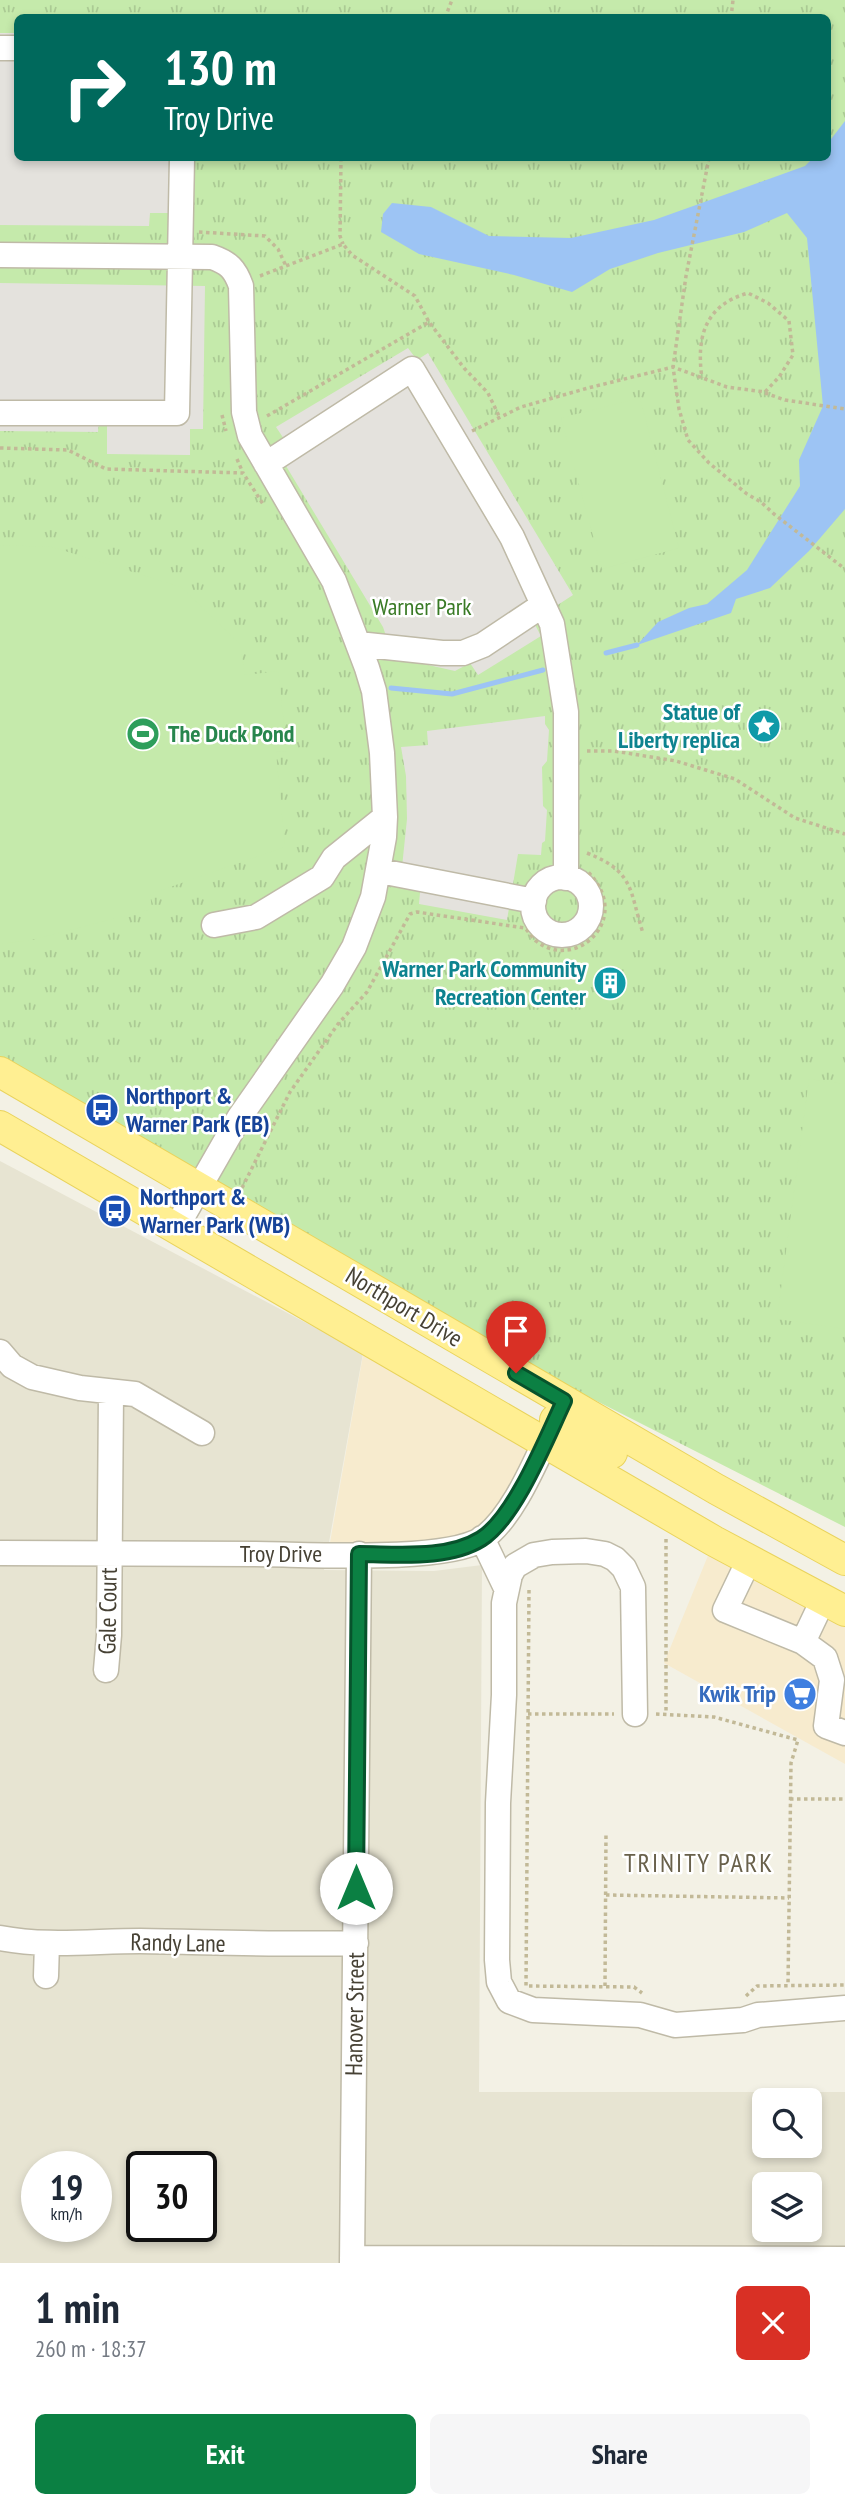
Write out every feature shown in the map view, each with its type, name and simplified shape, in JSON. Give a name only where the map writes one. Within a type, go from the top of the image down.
[{"type":"main road","name":"Northport Drive","points":[[0,1072],[199,1187],[555,1421],[749,1560],[834,1605]]},
{"type":"main road","name":"Northport Drive","points":[[0,1126],[176,1228],[555,1421]]},
{"type":"main road","points":[[555,1421],[661,1481],[677,1487],[716,1489],[845,1560]]},
{"type":"main road","points":[[781,1527],[845,1553]]},
{"type":"street","points":[[0,413],[177,413],[182,161]]},
{"type":"street","points":[[0,254],[212,257],[226,262],[234,269],[242,302],[243,412],[250,436],[334,581],[374,691],[382,753],[385,817],[380,871],[363,928],[332,985],[239,1118],[176,1228]]},
{"type":"street","points":[[266,464],[412,369],[512,537],[552,624],[562,681],[567,750],[566,878]]},
{"type":"street","points":[[358,644],[463,653],[482,645],[543,605]]},
{"type":"street","points":[[214,925],[256,917],[322,877],[334,858],[385,817]]},
{"type":"street","points":[[380,871],[534,901]]},
{"type":"street","points":[[566,878],[583,887],[589,895],[590,914],[579,930],[570,934],[551,933],[537,920],[534,901],[545,883],[566,878]]},
{"type":"street","points":[[0,1352],[12,1366],[32,1377],[58,1384],[135,1394],[202,1433]]},
{"type":"street","name":"Gale Court","points":[[106,1670],[109,1635],[111,1392]]},
{"type":"street","name":"Troy Drive","points":[[0,1553],[359,1554],[447,1550],[482,1538],[508,1511],[555,1421]]},
{"type":"street","points":[[482,1538],[518,1587]]},
{"type":"street","points":[[624,1714],[633,1587],[624,1568],[605,1554],[586,1551],[534,1555],[515,1566],[518,1587],[498,1803],[497,1960],[499,1982],[509,2001],[533,2011],[640,2015],[675,2025],[845,2008]]},
{"type":"street","name":"Hanover Street","points":[[352,2261],[359,1554]]},
{"type":"street","points":[[749,1560],[724,1610],[803,1642],[825,1658],[832,1680],[826,1726],[845,1733]]},
{"type":"street","points":[[803,1642],[834,1605]]},
{"type":"street","name":"Randy Lane","points":[[0,1938],[47,1943],[356,1943]]},
{"type":"street","points":[[46,1976],[47,1943]]},
{"type":"street","points":[[352,2261],[845,2259]]},
{"type":"path","points":[[341,161],[340,236],[343,244],[352,256],[415,296],[429,321]]},
{"type":"path","points":[[709,161],[686,276],[673,367],[679,409],[688,440],[709,463],[845,569]]},
{"type":"path","points":[[199,232],[265,236],[278,249],[286,266]]},
{"type":"path","points":[[254,279],[343,244]]},
{"type":"path","points":[[702,378],[699,354],[714,310],[731,298],[748,293],[768,303],[789,321],[793,355],[765,393]]},
{"type":"path","points":[[454,441],[521,407],[673,367],[727,387],[765,393],[785,400],[845,409]]},
{"type":"path","points":[[0,448],[68,450],[106,469],[243,473],[264,506]]},
{"type":"path","points":[[567,750],[614,751],[676,761],[734,779],[795,818],[845,834]]},
{"type":"path","points":[[579,852],[612,864],[623,874],[631,887],[643,933]]},
{"type":"path","points":[[666,1539],[666,1714]]},
{"type":"path","points":[[518,1587],[528,1714],[526,1986],[634,1987],[650,2000]]},
{"type":"path","points":[[613,1701],[624,1714]]},
{"type":"path","points":[[528,1714],[666,1714],[714,1717],[798,1740],[791,1763],[788,1985]]},
{"type":"path","points":[[790,1799],[845,1799]]},
{"type":"path","points":[[606,1833],[606,1986]]},
{"type":"path","points":[[606,1895],[789,1898]]},
{"type":"path","points":[[738,2005],[757,1986],[845,1984]]},
{"type":"shaded area","points":[[0,33],[14,33],[14,161],[191,161],[191,213],[150,213],[149,226],[0,225]]},
{"type":"shaded area","points":[[0,283],[205,286],[203,429],[190,429],[190,455],[107,454],[107,419],[99,419],[98,432],[0,431]]},
{"type":"shaded area","points":[[408,348],[417,360],[428,353],[573,595],[533,621],[541,636],[478,675],[470,663],[455,671],[393,657],[383,627],[274,446],[284,439],[276,427]]},
{"type":"shaded area","points":[[545,716],[545,724],[549,730],[547,761],[542,767],[543,806],[547,810],[545,841],[542,843],[541,855],[518,854],[507,920],[419,904],[422,870],[402,867],[407,819],[406,776],[401,747],[428,745],[427,731]]},
{"type":"shaded area","points":[[0,1161],[363,1353],[324,1570],[434,1571],[482,1565],[479,2092],[752,2092],[752,2158],[822,2158],[822,2092],[845,2092],[845,2263],[0,2263]]},
{"type":"shaded area","points":[[366,1338],[544,1443],[482,1538],[328,1554]]},
{"type":"shaded area","points":[[714,1541],[845,1611],[845,1764],[664,1663]]},
{"type":"green space","name":"Warner Park","points":[[0,0],[845,0],[845,1527],[510,1357],[363,1266],[0,1057]]},
{"type":"green space","points":[[640,398],[679,548],[602,569],[561,418]]},
{"type":"green space","name":"The Duck Pond","points":[[0,545],[52,547],[181,587],[240,644],[245,675],[278,671],[287,751],[276,752],[285,847],[150,894],[152,909],[31,940],[0,944]]},
{"type":"green space","points":[[809,1079],[845,1084],[845,1329],[777,1319]]},
{"type":"water","points":[[845,121],[845,509],[809,551],[770,588],[736,599],[731,613],[637,645],[658,622],[689,608],[707,604],[747,570],[800,486],[799,460],[823,406],[807,238],[787,213],[744,232],[658,253],[610,269],[572,292],[514,275],[419,254],[381,232],[383,214],[392,203],[431,207],[489,236],[571,238],[654,220],[805,166],[810,161],[831,161],[831,139]]},
{"type":"waterway","points":[[606,653],[637,645]]},
{"type":"waterway","points":[[391,688],[452,694],[543,670]]},
{"type":"place","name":"Statue of Liberty replica","points":[[764,726]]},
{"type":"place","name":"The Duck Pond","points":[[143,734]]},
{"type":"place","name":"Warner Park Community Recreation Center","points":[[610,983]]},
{"type":"place","name":"Northport & Warner Park (EB)","points":[[102,1110]]},
{"type":"place","name":"Northport & Warner Park (WB)","points":[[115,1211]]},
{"type":"place","name":"Kwik Trip","points":[[800,1694]]},
{"type":"district","name":"TRINITY PARK","points":[[699,1863]]},
{"type":"route","points":[[356,1888],[359,1554],[447,1550],[482,1538],[496,1525],[508,1511],[522,1486],[564,1401],[516,1373]]}]
